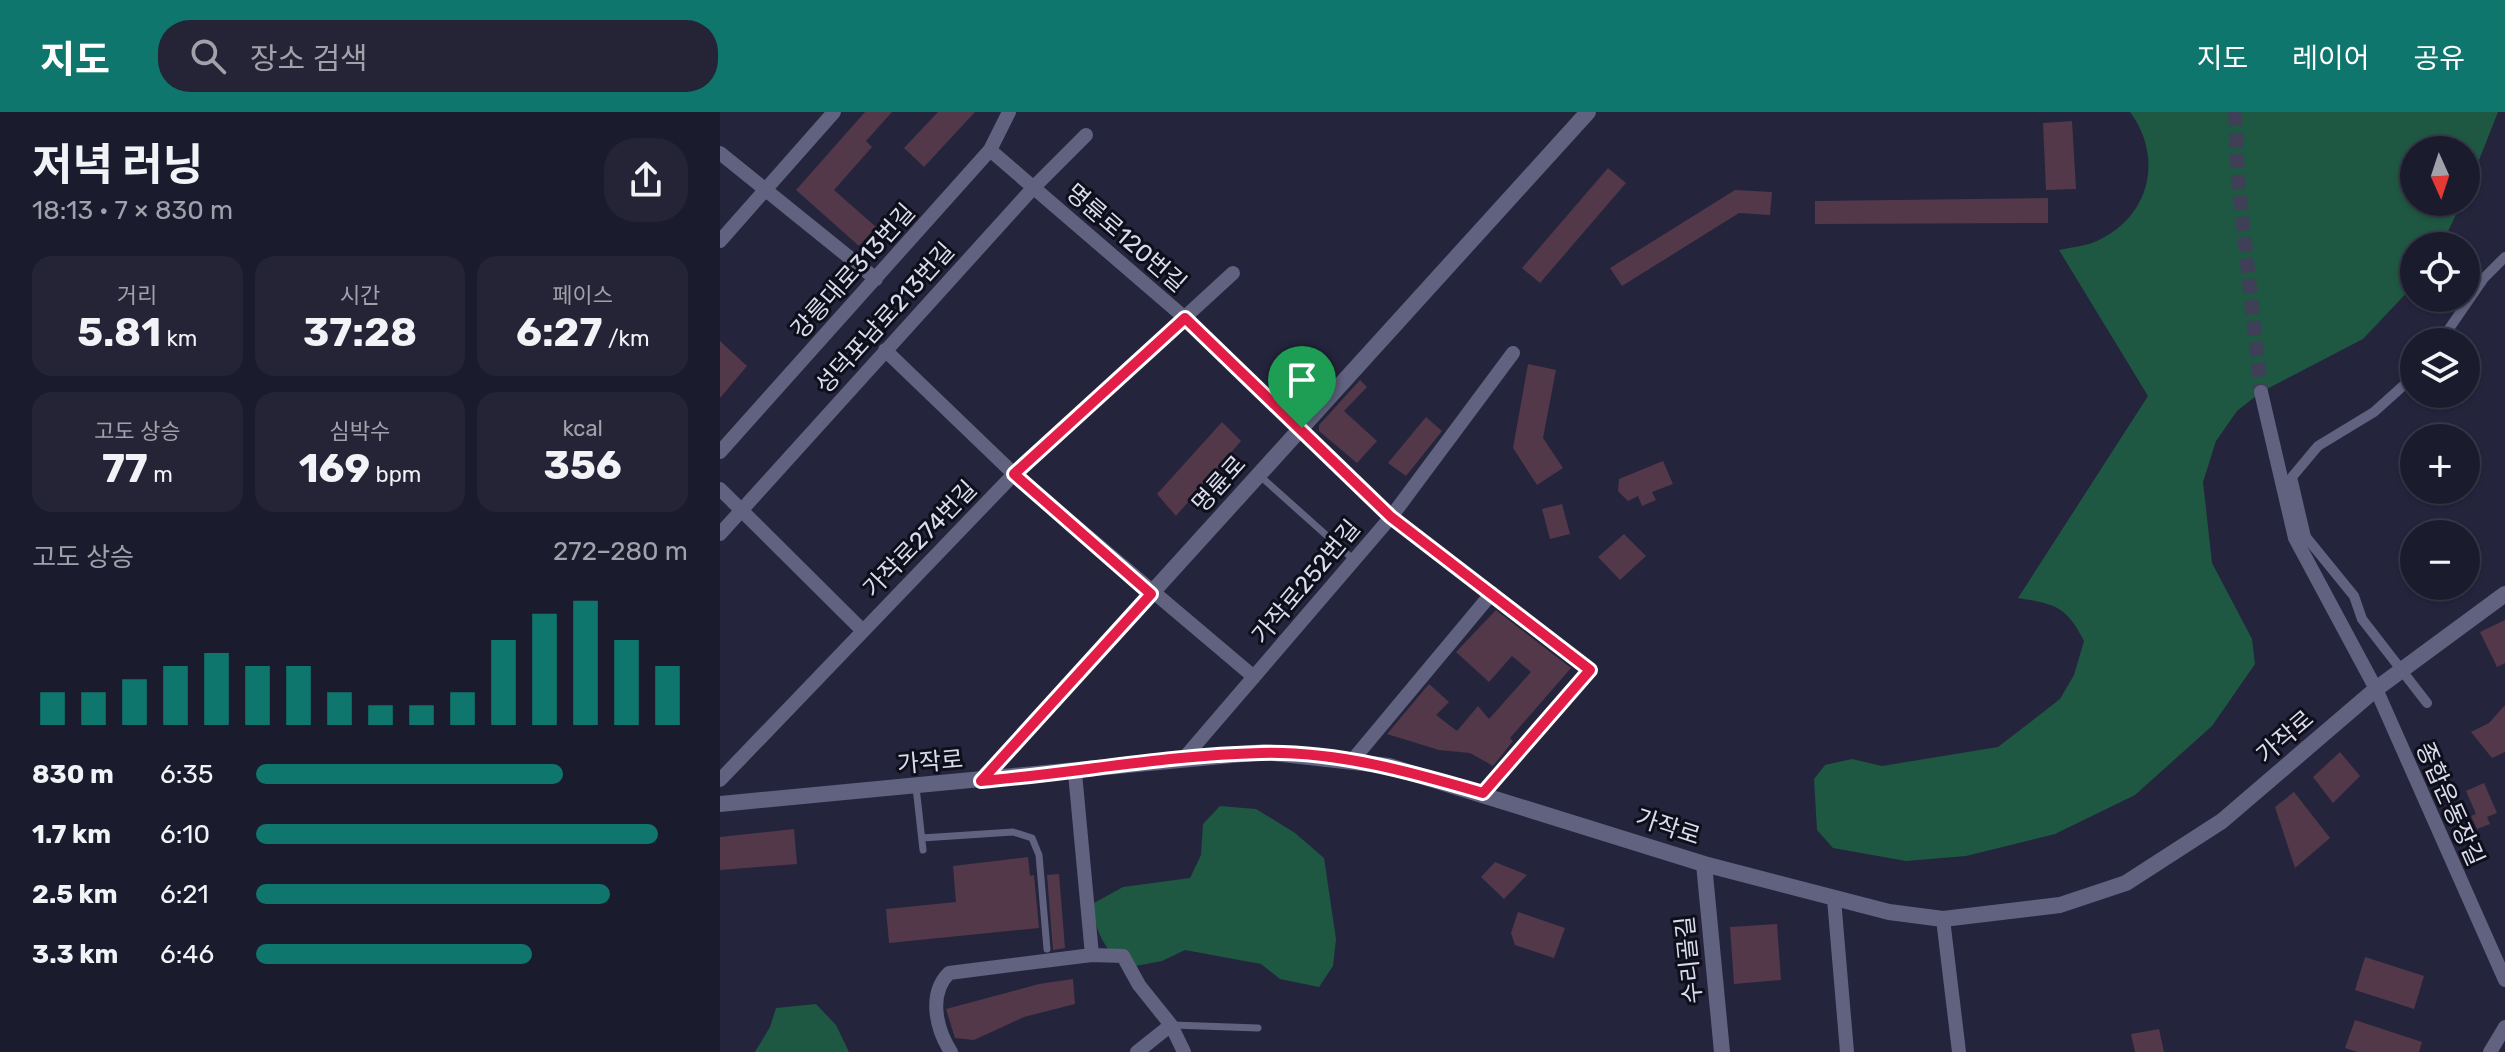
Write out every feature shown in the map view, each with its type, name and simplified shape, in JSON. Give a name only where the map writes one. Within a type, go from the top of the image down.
[{"type":"street","points":[[720,241],[834,112]]},
{"type":"street","name":"강릉대로313번길","points":[[720,452],[990,150],[1009,112]]},
{"type":"street","name":"명륜로","points":[[981,781],[1588,112]]},
{"type":"street","name":"성덕포남로213번길","points":[[720,534],[1034,187],[1086,135]]},
{"type":"street","name":"명륜로120번길","points":[[990,150],[1185,318],[1391,517],[1590,670],[1483,793]]},
{"type":"street","points":[[720,153],[764,192],[876,279]]},
{"type":"street","points":[[2450,328],[2484,278],[2505,257]]},
{"type":"street","name":"가작로274번길","points":[[720,780],[1014,474],[1233,273]]},
{"type":"street","points":[[885,350],[1014,474],[1151,594],[1254,677]]},
{"type":"street","name":"가작로252번길","points":[[1185,757],[1391,517],[1513,353]]},
{"type":"street","points":[[2400,389],[2374,412],[2318,446],[2292,477],[2306,537],[2354,596],[2362,619],[2427,703]]},
{"type":"street","name":"종합운동장길","points":[[2261,392],[2295,538],[2376,689],[2505,980]]},
{"type":"street","points":[[720,489],[862,630]]},
{"type":"street","points":[[1351,762],[1492,593]]},
{"type":"street","name":"가작로","points":[[720,804],[1075,773],[1185,757],[1264,752],[1389,766],[1704,864],[1889,912],[1943,919],[2060,905],[2126,883],[2222,821],[2376,689],[2505,594]]},
{"type":"street","points":[[1075,773],[1092,955]]},
{"type":"street","name":"수리골길","points":[[1704,864],[1722,1052]]},
{"type":"street","points":[[1834,899],[1847,1052]]},
{"type":"street","points":[[1943,919],[1959,1052]]},
{"type":"street","points":[[951,1052],[942,1037],[937,1003],[938,988],[949,973],[1092,955],[1123,956],[1139,985],[1171,1025],[1184,1052]]},
{"type":"street","points":[[1137,1052],[1171,1025]]},
{"type":"street","points":[[2490,1052],[2505,1027]]},
{"type":"lane","points":[[1259,475],[1354,560]]},
{"type":"lane","points":[[916,787],[923,850]]},
{"type":"lane","points":[[922,838],[1013,832],[1032,838],[1039,855],[1047,949]]},
{"type":"lane","points":[[1171,1025],[1258,1028]]},
{"type":"green space","points":[[2130,112],[2498,112],[2480,158],[2480,136],[2400,136],[2400,216],[2455,216],[2448,232],[2400,232],[2400,300],[2363,339],[2261,392],[2237,411],[2216,441],[2203,482],[2212,563],[2252,639],[2255,664],[2212,726],[2135,795],[2055,834],[1966,856],[1906,861],[1833,848],[1817,830],[1814,779],[1825,765],[1852,759],[1882,766],[1998,747],[2060,699],[2074,675],[2084,641],[2071,620],[2050,605],[2018,598],[2148,396],[2059,250],[2101,239],[2131,215],[2147,183],[2149,165],[2140,129]]},
{"type":"green space","points":[[1220,806],[1256,809],[1295,833],[1324,858],[1336,939],[1333,966],[1319,987],[1280,979],[1261,964],[1185,950],[1162,961],[1125,968],[1102,938],[1094,903],[1123,887],[1190,878],[1201,855],[1203,824]]},
{"type":"green space","points":[[816,1004],[836,1025],[849,1052],[755,1052],[770,1027],[776,1008]]},
{"type":"building","points":[[865,112],[892,112],[866,141],[872,147],[834,190],[876,227],[859,246],[796,190]]},
{"type":"building","points":[[938,112],[975,112],[924,167],[904,148]]},
{"type":"building","points":[[2072,121],[2076,189],[2046,190],[2043,123]]},
{"type":"building","points":[[1608,168],[1626,183],[1540,283],[1522,268]]},
{"type":"building","points":[[1735,190],[1772,192],[1770,215],[1739,213],[1622,286],[1610,268]]},
{"type":"building","points":[[2048,198],[2048,223],[1815,224],[1815,201]]},
{"type":"building","points":[[720,341],[747,366],[720,398]]},
{"type":"building","points":[[1528,364],[1556,370],[1543,438],[1563,468],[1537,485],[1513,448]]},
{"type":"building","points":[[1360,380],[1367,387],[1344,411],[1377,441],[1357,463],[1319,431],[1319,425]]},
{"type":"building","points":[[1426,417],[1442,431],[1406,476],[1388,463]]},
{"type":"building","points":[[1222,422],[1241,441],[1176,516],[1157,494]]},
{"type":"building","points":[[1663,461],[1673,484],[1652,492],[1656,500],[1642,506],[1638,496],[1628,501],[1618,491],[1619,479]]},
{"type":"building","points":[[1562,504],[1570,534],[1550,539],[1542,509]]},
{"type":"building","points":[[1624,534],[1646,556],[1620,580],[1598,557]]},
{"type":"building","points":[[1496,610],[1571,668],[1510,738],[1513,741],[1493,766],[1470,753],[1439,750],[1387,734],[1429,684],[1449,702],[1436,715],[1457,731],[1478,706],[1489,719],[1531,672],[1512,656],[1489,682],[1456,652]]},
{"type":"building","points":[[2505,620],[2505,663],[2497,667],[2480,632]]},
{"type":"building","points":[[2505,705],[2505,752],[2492,758],[2471,732],[2489,723]]},
{"type":"building","points":[[2340,752],[2360,776],[2333,803],[2313,777]]},
{"type":"building","points":[[2484,783],[2497,813],[2487,817],[2490,824],[2477,829],[2471,816],[2476,814],[2466,791]]},
{"type":"building","points":[[2294,792],[2330,838],[2295,868],[2275,807]]},
{"type":"building","points":[[794,829],[797,864],[720,870],[720,837]]},
{"type":"building","points":[[1028,857],[1030,876],[1034,875],[1039,928],[889,943],[886,909],[956,902],[953,866]]},
{"type":"building","points":[[1495,862],[1527,875],[1504,899],[1481,877]]},
{"type":"building","points":[[1059,874],[1065,948],[1053,950],[1047,875]]},
{"type":"building","points":[[1518,912],[1565,928],[1554,958],[1515,945],[1511,933]]},
{"type":"building","points":[[1777,924],[1781,980],[1734,984],[1730,927]]},
{"type":"building","points":[[2365,957],[2424,976],[2414,1009],[2355,990]]},
{"type":"building","points":[[1073,979],[1075,1004],[1024,1017],[974,1040],[955,1038],[946,1009],[1039,984]]},
{"type":"building","points":[[2355,1020],[2422,1042],[2419,1052],[2357,1052],[2345,1048]]},
{"type":"building","points":[[2159,1029],[2164,1052],[2135,1052],[2131,1034]]},
{"type":"tunnel","points":[[2235,112],[2238,178],[2261,392]]},
{"type":"route","points":[[1185,318],[1302,428],[1391,517],[1590,670],[1483,793],[1389,766],[1264,752],[1176,758],[1075,773],[981,781],[1151,594],[1014,474],[1185,318]]}]
